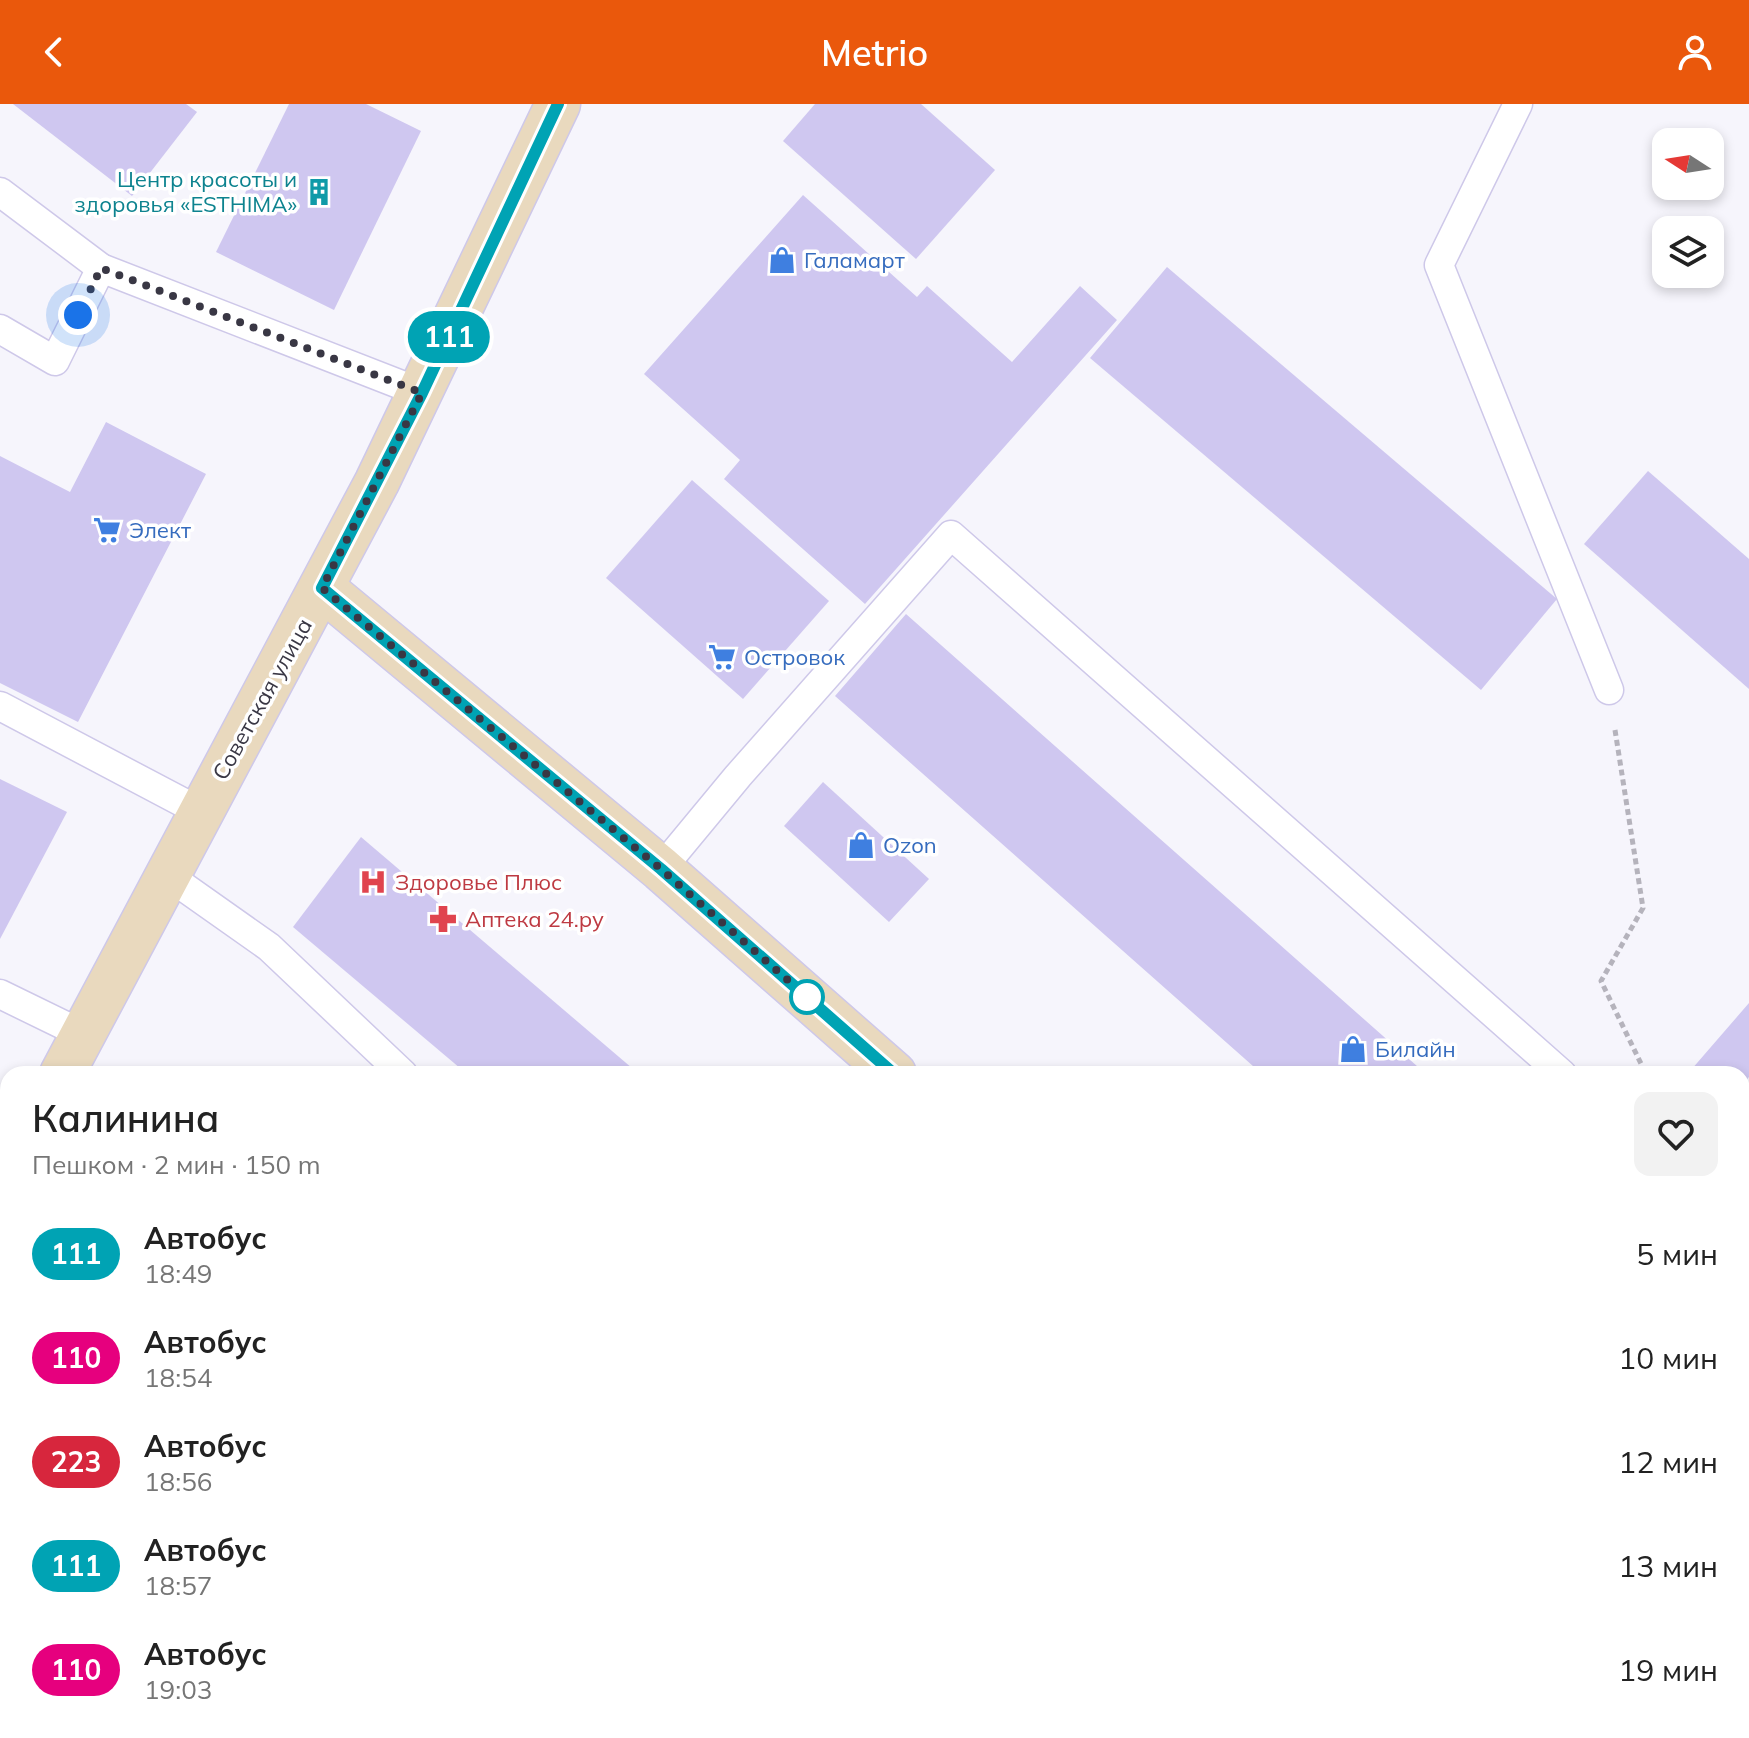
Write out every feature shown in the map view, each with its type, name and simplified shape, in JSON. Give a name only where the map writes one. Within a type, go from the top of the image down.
[{"type":"street","name":"Советская улица","points":[[66,1066],[322,588],[422,393],[558,104]]},
{"type":"street","points":[[322,588],[661,869],[885,1066]]},
{"type":"lane","points":[[1518,104],[1439,265],[1609,690]]},
{"type":"lane","points":[[0,192],[101,268],[422,393]]},
{"type":"lane","points":[[0,329],[55,361],[101,268]]},
{"type":"lane","points":[[661,869],[738,776],[951,535],[1553,1066]]},
{"type":"lane","points":[[0,706],[201,812]]},
{"type":"lane","points":[[167,875],[269,947],[395,1066]]},
{"type":"lane","points":[[0,994],[82,1034]]},
{"type":"path","points":[[1609,690],[1643,908],[1601,981],[1642,1066]]},
{"type":"building","points":[[13,104],[186,104],[197,112],[132,196]]},
{"type":"building","name":"Центр красоты и здоровья «ESTHIMA»","points":[[289,104],[366,104],[421,131],[334,310],[216,252]]},
{"type":"building","points":[[815,104],[921,104],[995,170],[916,259],[783,141]]},
{"type":"building","points":[[803,195],[917,297],[927,286],[1012,362],[1080,286],[1117,320],[865,604],[724,479],[740,460],[644,374]]},
{"type":"building","points":[[1167,267],[1557,599],[1481,690],[1090,358]]},
{"type":"building","points":[[106,422],[206,474],[78,722],[0,683],[0,456],[70,492]]},
{"type":"building","points":[[1648,471],[1749,559],[1749,689],[1584,544]]},
{"type":"building","points":[[692,480],[829,601],[743,699],[606,578]]},
{"type":"building","points":[[906,614],[1417,1066],[1253,1066],[835,696]]},
{"type":"building","points":[[0,779],[67,812],[0,939]]},
{"type":"building","points":[[823,782],[929,879],[889,922],[784,826]]},
{"type":"building","points":[[361,837],[630,1066],[458,1066],[293,927]]},
{"type":"building","points":[[1749,1003],[1749,1066],[1694,1066]]},
{"type":"bus line","name":"111","points":[[558,104],[422,393],[322,588],[661,869],[885,1066]]},
{"type":"place","name":"Центр красоты и здоровья «ESTHIMA»","points":[[319,192]]},
{"type":"place","name":"Галамарт","points":[[782,260]]},
{"type":"place","name":"Элект","points":[[107,530]]},
{"type":"place","name":"Островок","points":[[722,657]]},
{"type":"place","name":"Ozon","points":[[861,845]]},
{"type":"place","name":"Здоровье Плюс","points":[[373,882]]},
{"type":"place","name":"Аптека 24.ру","points":[[443,919]]},
{"type":"place","name":"Билайн","points":[[1353,1049]]},
{"type":"route","points":[[78,315],[101,268],[422,393],[322,588],[661,869],[807,997]]}]
